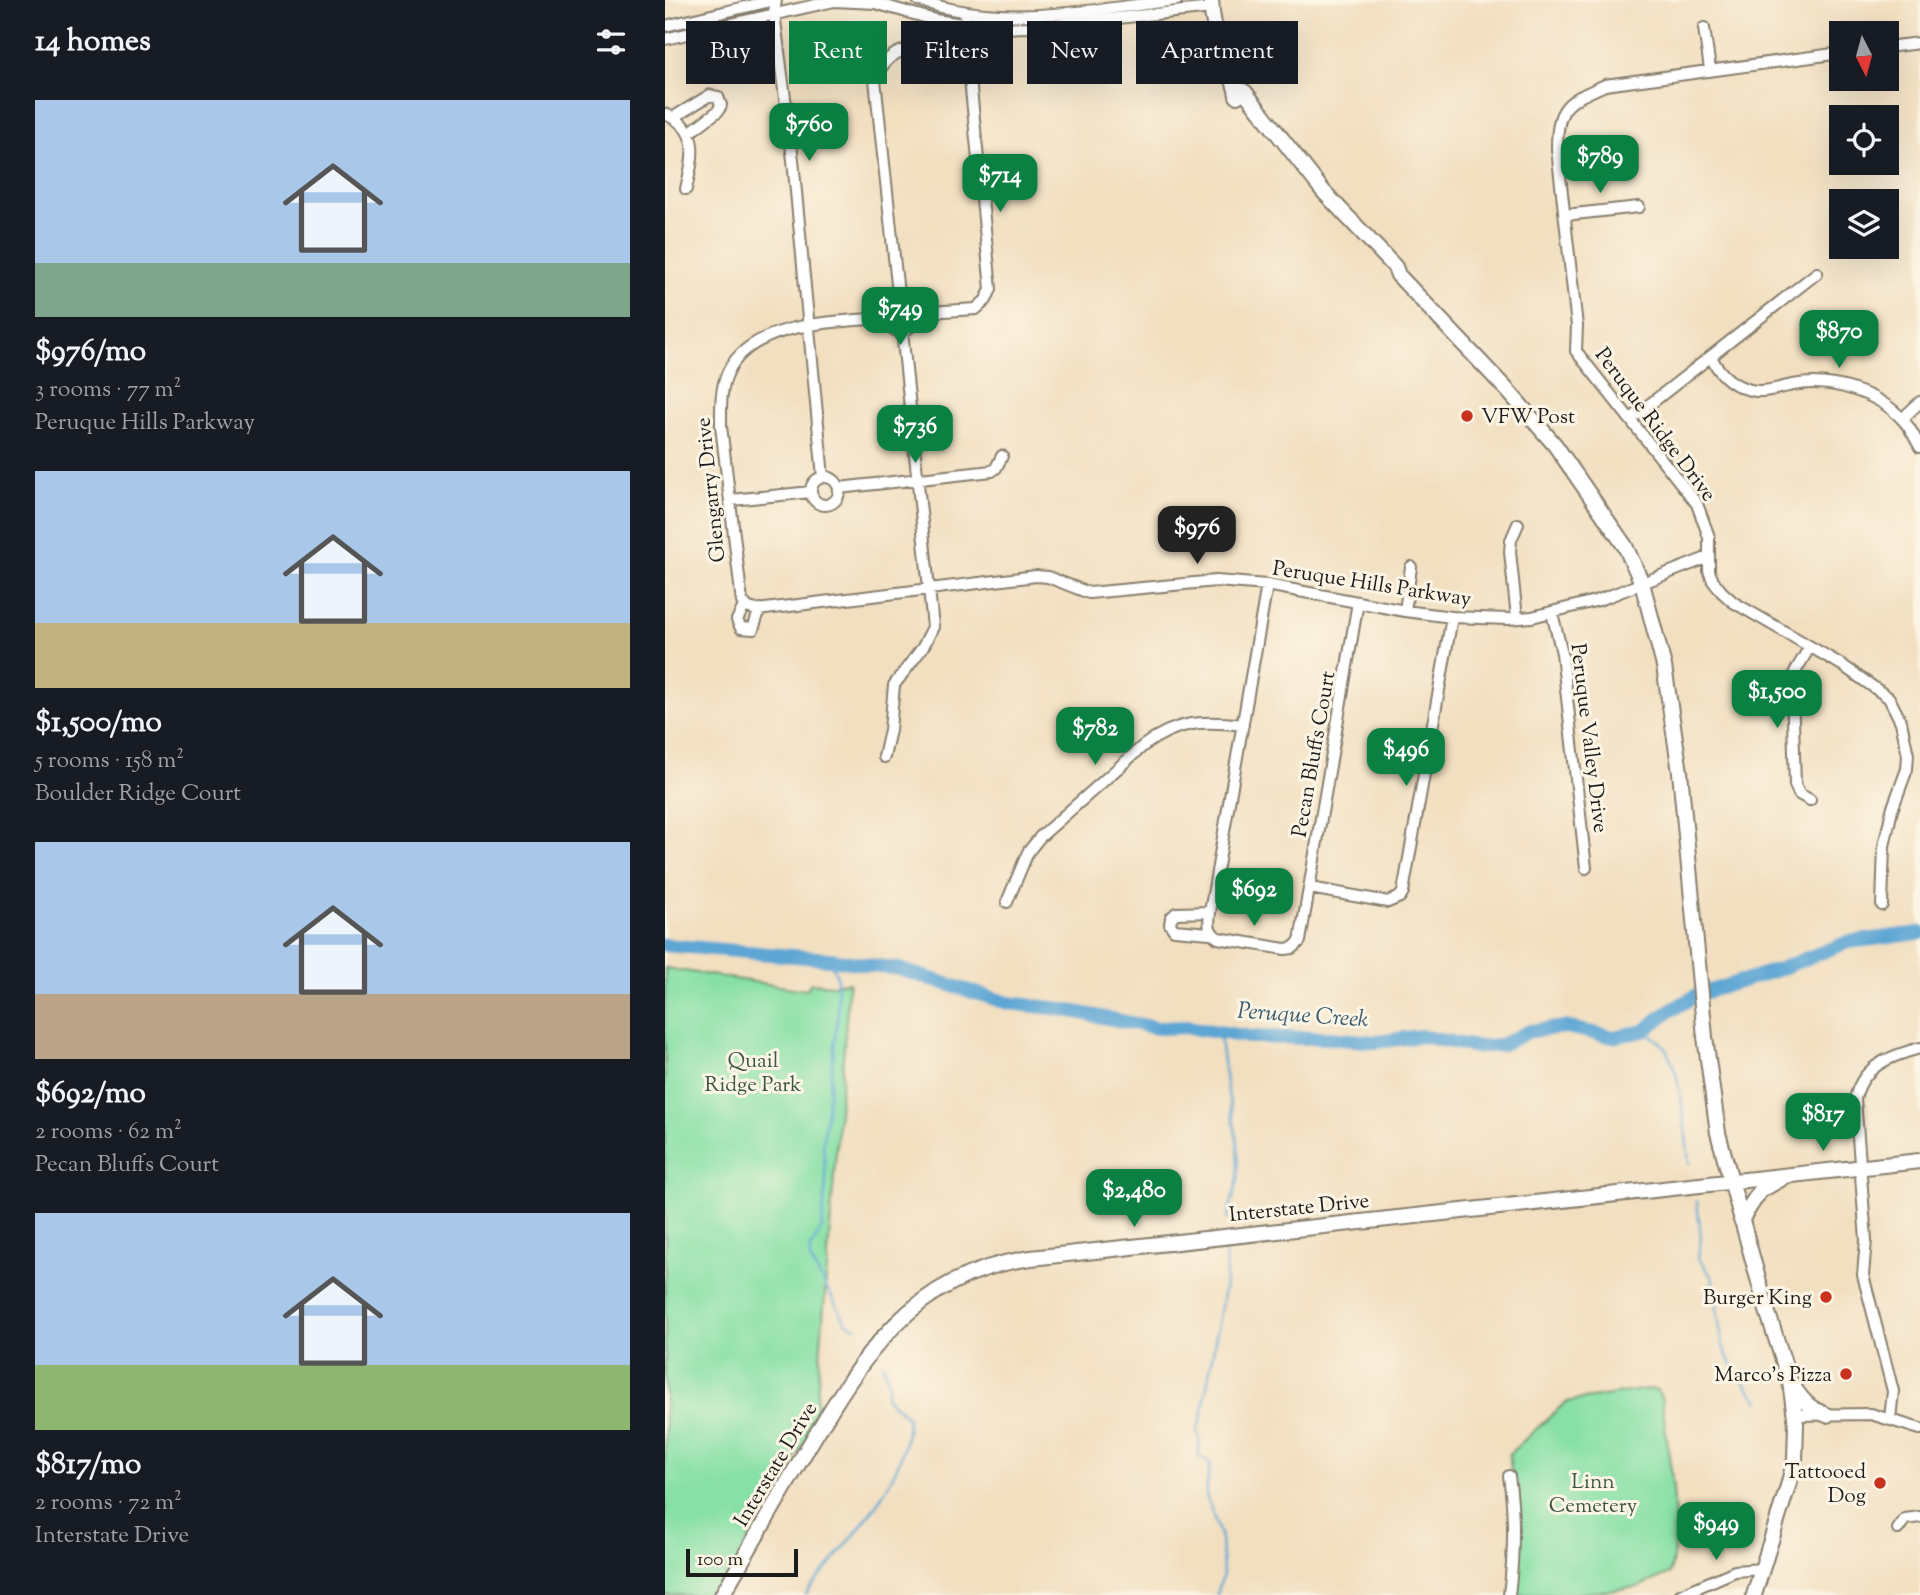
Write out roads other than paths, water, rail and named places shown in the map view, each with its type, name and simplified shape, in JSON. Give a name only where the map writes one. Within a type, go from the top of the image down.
[{"type":"main road","points":[[1211,4],[1218,40],[1237,88],[1245,92],[1323,191],[1555,445],[1625,546],[1642,583],[1658,637],[1672,708],[1705,1037],[1718,1133],[1765,1304],[1790,1382],[1795,1415],[1795,1459],[1755,1595]]},
{"type":"main road","name":"Interstate Drive","points":[[722,1595],[834,1405],[875,1346],[914,1306],[940,1288],[970,1274],[1005,1262],[1031,1258],[1920,1161]]},
{"type":"main road","points":[[1741,1220],[1760,1191],[1788,1175]]},
{"type":"main road","points":[[1790,1382],[1807,1406],[1827,1415]]},
{"type":"street","points":[[665,26],[775,0],[823,477]]},
{"type":"street","points":[[918,0],[943,9],[1018,16],[1177,0]]},
{"type":"street","points":[[665,39],[834,1],[865,1],[940,21]]},
{"type":"street","points":[[1013,27],[1211,4]]},
{"type":"street","points":[[964,12],[967,21]]},
{"type":"street","points":[[1704,28],[1710,69]]},
{"type":"street","points":[[1899,46],[1920,43]]},
{"type":"street","points":[[899,303],[875,80],[881,66],[901,50]]},
{"type":"street","name":"Peruque Ridge Drive","points":[[1829,54],[1605,85],[1579,96],[1561,112],[1557,149],[1577,326],[1576,351],[1697,504],[1709,537],[1713,580],[1733,602],[1842,665],[1889,698],[1903,731],[1908,755],[1907,769],[1892,810],[1884,846],[1882,905]]},
{"type":"street","points":[[913,313],[976,309],[986,300],[991,289],[971,84]]},
{"type":"street","points":[[670,116],[710,95],[718,97],[722,105],[718,111],[689,133]]},
{"type":"street","points":[[670,116],[683,123],[689,133],[694,156],[686,189]]},
{"type":"street","points":[[1565,215],[1639,207]]},
{"type":"street","points":[[1632,419],[1817,273]]},
{"type":"street","points":[[899,303],[913,313],[909,328],[902,331],[894,330],[885,318],[892,305],[899,303]]},
{"type":"street","name":"Glengarry Drive","points":[[751,607],[742,602],[721,426],[721,404],[727,373],[740,355],[760,340],[779,331],[885,318]]},
{"type":"street","points":[[884,757],[890,730],[894,685],[923,647],[933,627],[902,331]]},
{"type":"street","points":[[1711,357],[1724,376],[1735,384],[1758,391],[1794,384],[1844,387],[1863,394],[1902,419],[1920,447]]},
{"type":"street","points":[[1902,419],[1920,402]]},
{"type":"street","points":[[839,488],[992,471],[1002,456]]},
{"type":"street","points":[[823,477],[830,478],[839,488],[838,498],[831,504],[822,505],[814,500],[811,492],[812,485],[823,477]]},
{"type":"street","points":[[731,499],[811,492]]},
{"type":"street","points":[[1517,618],[1510,552],[1511,540],[1518,524]]},
{"type":"street","name":"Peruque Hills Parkway","points":[[751,607],[1036,576],[1048,577],[1089,593],[1216,580],[1268,585],[1405,611],[1452,617],[1517,618],[1599,600],[1709,557]]},
{"type":"street","points":[[1405,611],[1411,567]]},
{"type":"street","points":[[1210,912],[1176,913],[1170,924],[1174,930],[1181,932],[1210,933],[1210,912],[1268,585]]},
{"type":"street","name":"Pecan Bluffs Court","points":[[1210,933],[1218,938],[1285,949],[1293,948],[1300,941],[1358,602]]},
{"type":"street","name":"Peruque Valley Drive","points":[[1552,612],[1562,653],[1587,868]]},
{"type":"street","points":[[1310,888],[1388,902],[1400,897],[1403,892],[1452,617]]},
{"type":"street","points":[[1809,648],[1795,672],[1792,712],[1795,785],[1799,794],[1810,800]]},
{"type":"street","points":[[1007,902],[1028,852],[1040,837],[1160,733],[1182,725],[1214,721],[1243,725]]},
{"type":"street","points":[[1907,769],[1920,772]]},
{"type":"street","points":[[1890,1419],[1893,1391],[1863,1275],[1866,1240],[1855,1099],[1866,1074],[1883,1060],[1920,1048]]},
{"type":"street","points":[[1795,1415],[1871,1414],[1920,1429]]},
{"type":"street","points":[[1509,1476],[1514,1507],[1514,1547],[1509,1595]]},
{"type":"street","points":[[1898,1529],[1905,1519],[1920,1517]]},
{"type":"street","points":[[1681,1595],[1735,1571],[1761,1569]]},
{"type":"waterway","name":"Peruque Creek","points":[[665,945],[829,959],[899,969],[1008,1003],[1061,1009],[1157,1028],[1186,1027],[1250,1037],[1329,1038],[1376,1042],[1421,1036],[1476,1047],[1501,1045],[1530,1031],[1565,1027],[1613,1037],[1644,1031],[1668,1012],[1697,995],[1777,970],[1848,942],[1920,933]]},
{"type":"waterway","points":[[829,959],[837,976],[838,1013],[823,1145],[826,1179],[822,1228],[810,1249],[810,1259],[846,1322],[856,1328]]},
{"type":"waterway","points":[[1644,1031],[1662,1044],[1674,1068],[1689,1163]]},
{"type":"waterway","points":[[1219,1032],[1238,1144],[1238,1179],[1227,1219]]},
{"type":"waterway","points":[[1697,1201],[1701,1237],[1698,1258],[1712,1277],[1723,1347],[1735,1371],[1759,1401]]},
{"type":"waterway","points":[[1217,1595],[1223,1574],[1221,1538],[1206,1495],[1210,1463],[1198,1456],[1200,1439],[1197,1432],[1226,1278],[1225,1248]]},
{"type":"waterway","points":[[806,1595],[869,1515],[892,1478],[900,1459],[908,1418],[886,1397],[889,1383],[883,1364]]},
{"type":"place","name":"VFW Post","points":[[1467,416]]},
{"type":"place","name":"Burger King","points":[[1826,1297]]},
{"type":"place","name":"Marco's Pizza","points":[[1846,1374]]},
{"type":"place","name":"Tattooed Dog","points":[[1880,1483]]},
{"type":"park label","name":"Quail Ridge Park","points":[[753,1072]]},
{"type":"park label","name":"Linn Cemetery","points":[[1593,1493]]}]
